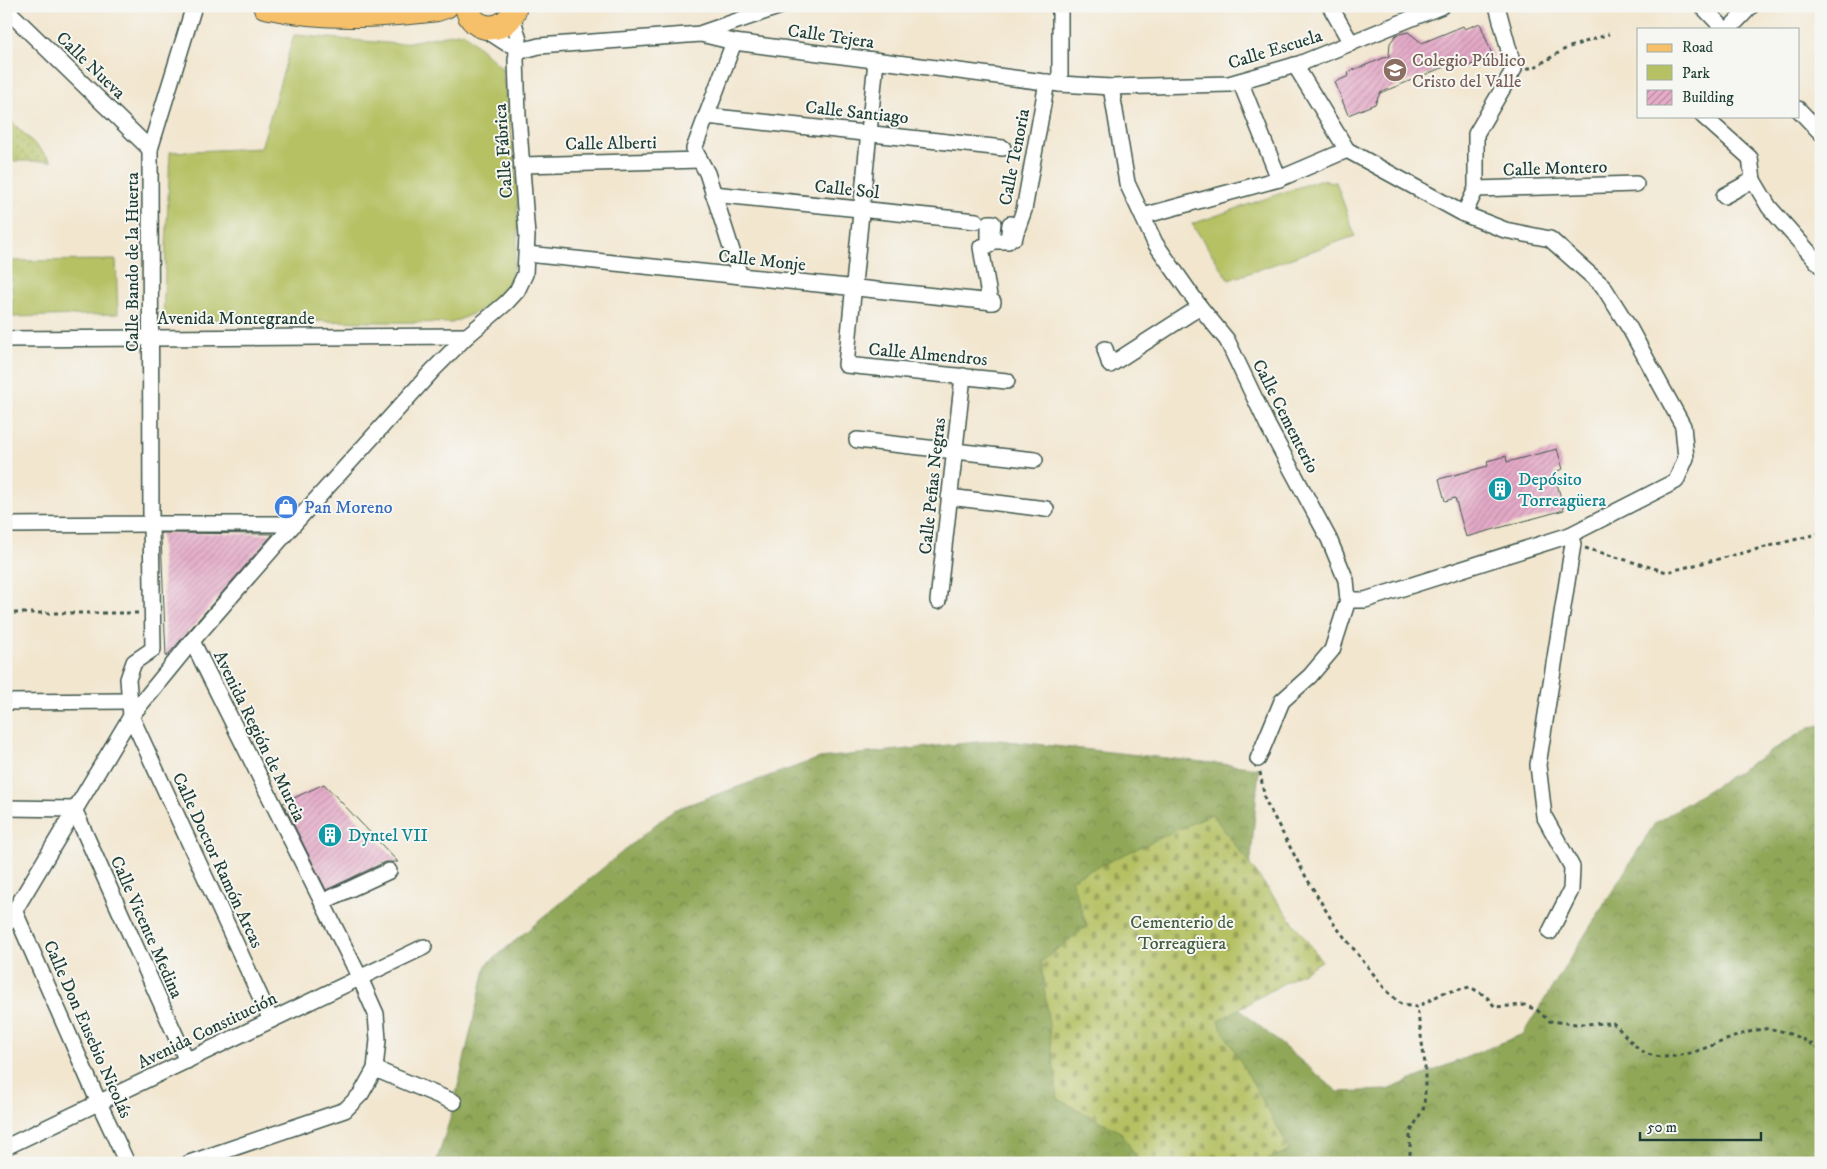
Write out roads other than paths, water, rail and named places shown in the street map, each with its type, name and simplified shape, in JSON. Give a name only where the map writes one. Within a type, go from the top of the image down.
[{"type":"main road","points":[[265,6],[294,13],[360,17],[441,8],[473,17],[495,28],[502,26],[515,10]]},
{"type":"street","name":"Calle Bando de la Huerta","points":[[130,709],[128,679],[134,662],[153,649],[150,149],[194,6]]},
{"type":"street","points":[[702,34],[781,6]]},
{"type":"street","name":"Calle Tenoria","points":[[992,302],[981,247],[989,245],[989,223],[993,223],[992,241],[1008,241],[1010,224],[1015,225],[1015,237],[1024,210],[1054,83],[1060,6]]},
{"type":"street","points":[[1330,6],[1351,43]]},
{"type":"street","name":"Calle Escuela","points":[[1111,87],[1229,84],[1295,66],[1442,6]]},
{"type":"street","points":[[1464,214],[1476,189],[1476,134],[1514,69],[1496,6]]},
{"type":"street","points":[[1702,6],[1723,28]]},
{"type":"street","points":[[1730,28],[1751,6]]},
{"type":"street","name":"Calle Nueva","points":[[6,9],[150,149]]},
{"type":"street","name":"Calle Fábrica","points":[[6,925],[10,910],[74,808],[130,709],[433,370],[467,336],[513,297],[525,274],[527,254],[523,164],[518,115],[517,49],[519,40],[515,10]]},
{"type":"street","points":[[473,17],[506,43],[517,49]]},
{"type":"street","name":"Calle Tejera","points":[[517,49],[702,34],[734,42],[876,61],[1054,83],[1111,87]]},
{"type":"street","points":[[734,42],[694,149],[714,194],[740,276]]},
{"type":"street","points":[[854,288],[876,61]]},
{"type":"street","points":[[1295,66],[1347,150],[1464,214],[1506,230],[1550,240],[1603,286],[1630,329],[1683,426],[1686,458],[1676,481],[1572,540],[1365,600],[1348,600]]},
{"type":"street","points":[[1240,81],[1279,179]]},
{"type":"street","name":"Calle Cementerio","points":[[1111,87],[1127,183],[1142,216],[1155,243],[1200,307],[1228,340],[1268,426],[1329,539],[1346,580],[1348,600],[1332,650],[1310,676],[1282,701],[1258,759]]},
{"type":"street","points":[[1800,111],[1821,133]]},
{"type":"street","name":"Calle Santiago","points":[[706,116],[869,132],[1003,148]]},
{"type":"street","points":[[1705,118],[1750,158],[1753,180],[1769,207],[1821,266]]},
{"type":"street","points":[[1142,216],[1279,179],[1347,150]]},
{"type":"street","name":"Calle Alberti","points":[[523,164],[700,160]]},
{"type":"street","points":[[1724,196],[1753,180]]},
{"type":"street","name":"Calle Montero","points":[[1476,189],[1636,184]]},
{"type":"street","name":"Calle Sol","points":[[714,194],[976,221]]},
{"type":"street","name":"Calle Monje","points":[[527,254],[992,302]]},
{"type":"street","name":"Calle Almendros","points":[[854,288],[846,365],[1007,381]]},
{"type":"street","points":[[1105,350],[1110,365],[1200,307]]},
{"type":"street","name":"Avenida Montegrande","points":[[6,339],[467,336]]},
{"type":"street","name":"Calle Peñas Negras","points":[[938,602],[963,376]]},
{"type":"street","points":[[857,440],[1035,460]]},
{"type":"street","points":[[949,497],[1046,509]]},
{"type":"street","points":[[6,525],[294,524]]},
{"type":"street","points":[[1550,932],[1571,890],[1572,868],[1544,816],[1538,765],[1572,540]]},
{"type":"street","name":"Avenida Región de Murcia","points":[[189,1163],[345,1110],[361,1094],[375,1069],[378,1040],[376,1014],[360,978],[192,641]]},
{"type":"street","points":[[6,702],[130,709]]},
{"type":"street","name":"Calle Doctor Ramón Arcas","points":[[130,709],[271,1020]]},
{"type":"street","points":[[6,808],[74,808]]},
{"type":"street","name":"Calle Vicente Medina","points":[[74,808],[187,1061]]},
{"type":"street","points":[[322,902],[389,871]]},
{"type":"street","name":"Calle Don Eusebio Nicolás","points":[[10,910],[127,1163]]},
{"type":"street","name":"Avenida Constitución","points":[[6,1147],[424,947]]},
{"type":"street","points":[[375,1069],[454,1102]]},
{"type":"place","name":"Colegio Público Cristo del Valle","points":[[1395,70]]},
{"type":"place","name":"Depósito Torreagüera","points":[[1500,489]]},
{"type":"place","name":"Pan Moreno","points":[[286,507]]},
{"type":"place","name":"Dyntel VII","points":[[330,835]]},
{"type":"park label","name":"Cementerio de Torreagüera","points":[[1182,932]]}]
